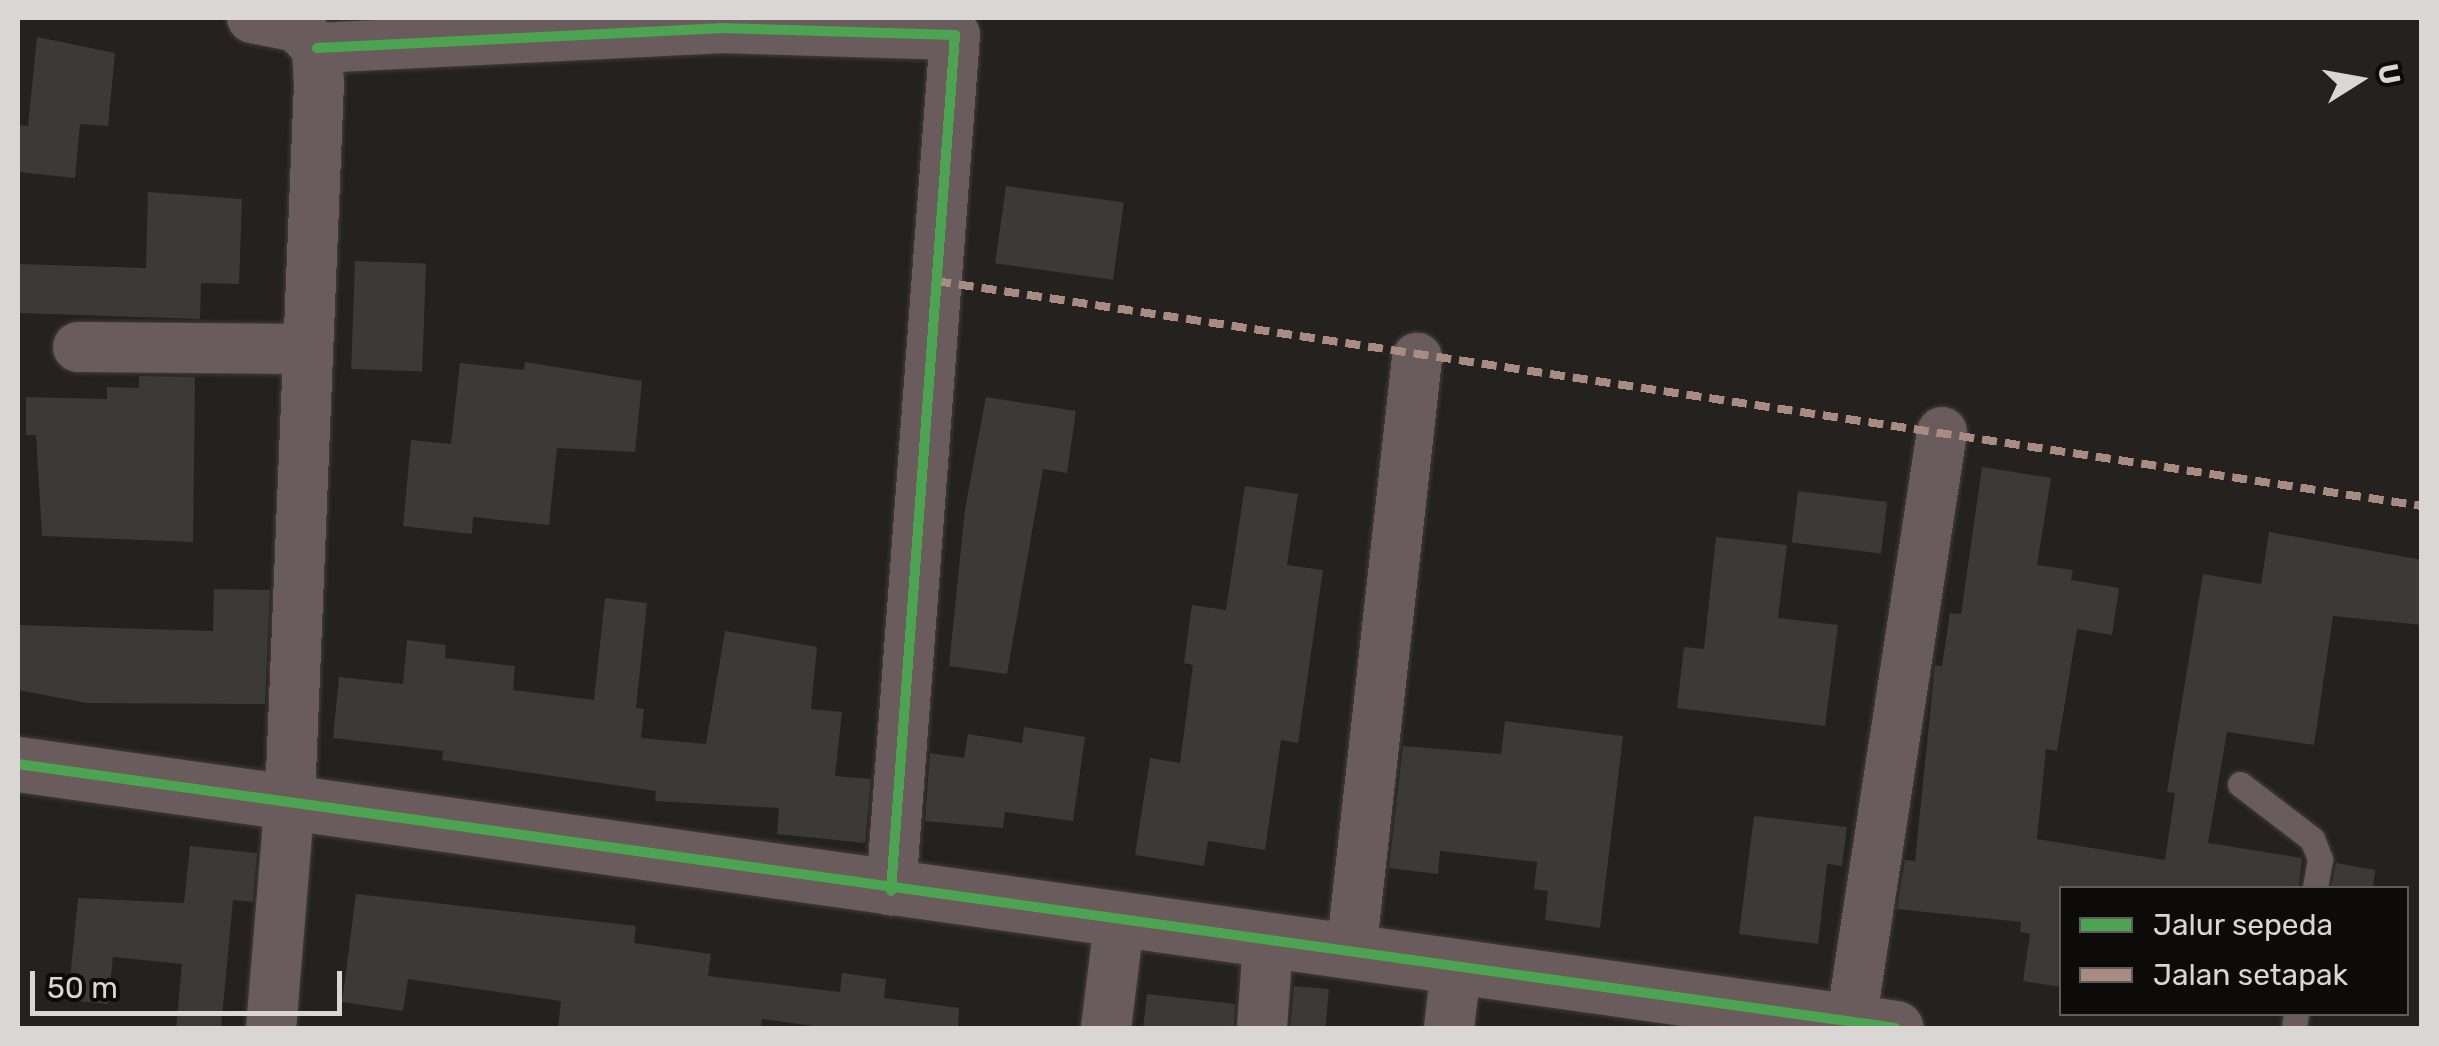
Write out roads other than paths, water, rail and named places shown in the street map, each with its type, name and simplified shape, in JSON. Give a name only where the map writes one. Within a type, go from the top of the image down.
[{"type":"street","points":[[252,18],[297,26],[317,48],[290,798],[271,1028]]},
{"type":"street","points":[[317,48],[720,28],[956,35],[891,891]]},
{"type":"street","points":[[78,347],[308,350]]},
{"type":"street","points":[[1351,953],[1417,358]]},
{"type":"street","points":[[18,764],[290,798],[891,891],[1873,1025],[1942,432]]},
{"type":"street","points":[[1106,1028],[1119,923]]},
{"type":"street","points":[[1262,1028],[1268,943]]},
{"type":"street","points":[[1449,1028],[1456,968]]},
{"type":"lane","points":[[2240,784],[2312,839],[2320,859],[2315,886]]}]
